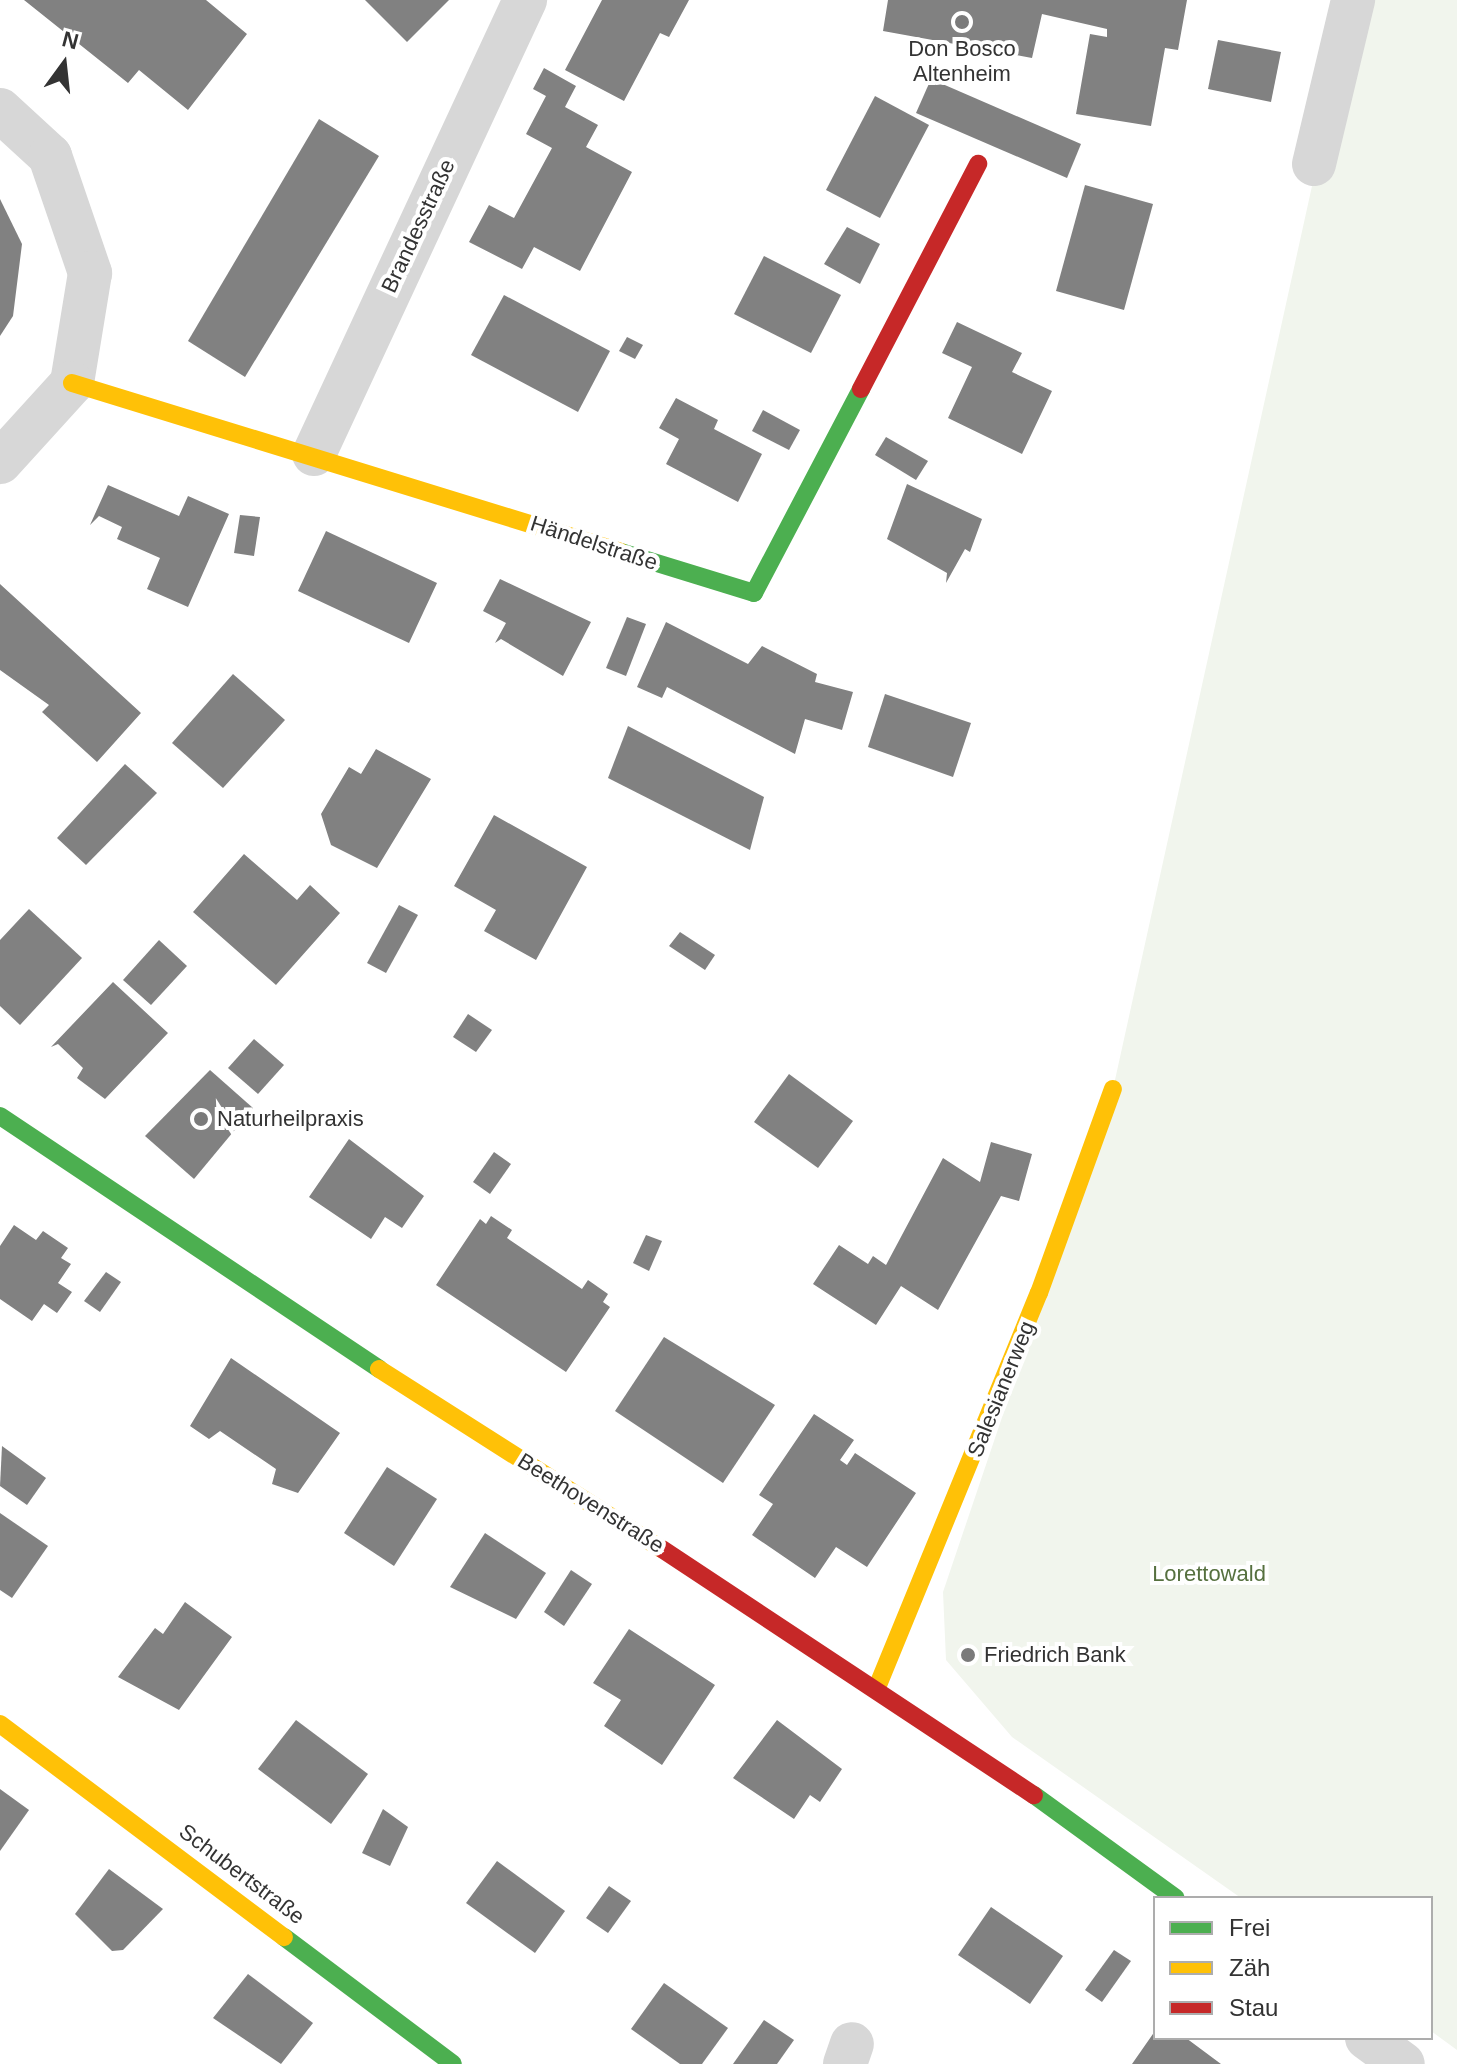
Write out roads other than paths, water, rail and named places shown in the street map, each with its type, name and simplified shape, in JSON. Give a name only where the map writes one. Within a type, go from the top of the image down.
[{"type":"street","name":"Brandesstraße","points":[[314,454],[525,0]]},
{"type":"street","points":[[1314,164],[1353,0]]},
{"type":"street","points":[[0,110],[50,156],[90,273],[72,383],[0,462]]},
{"type":"street","name":"Händelstraße","points":[[72,383],[314,454],[754,593],[978,164]]},
{"type":"street","name":"Salesianerweg","points":[[878,1685],[1039,1293],[1113,1089]]},
{"type":"street","name":"Beethovenstraße","points":[[0,1116],[197,1253],[878,1685],[1173,1896]]},
{"type":"street","name":"Schubertstraße","points":[[0,1724],[453,2064]]},
{"type":"street","points":[[1370,2040],[1403,2064]]},
{"type":"place","name":"Don Bosco Altenheim","points":[[962,22]]},
{"type":"place","name":"Naturheilpraxis","points":[[201,1119]]},
{"type":"place","name":"Friedrich Bank","points":[[968,1655]]},
{"type":"park label","name":"Lorettowald","points":[[1209,1574]]}]
